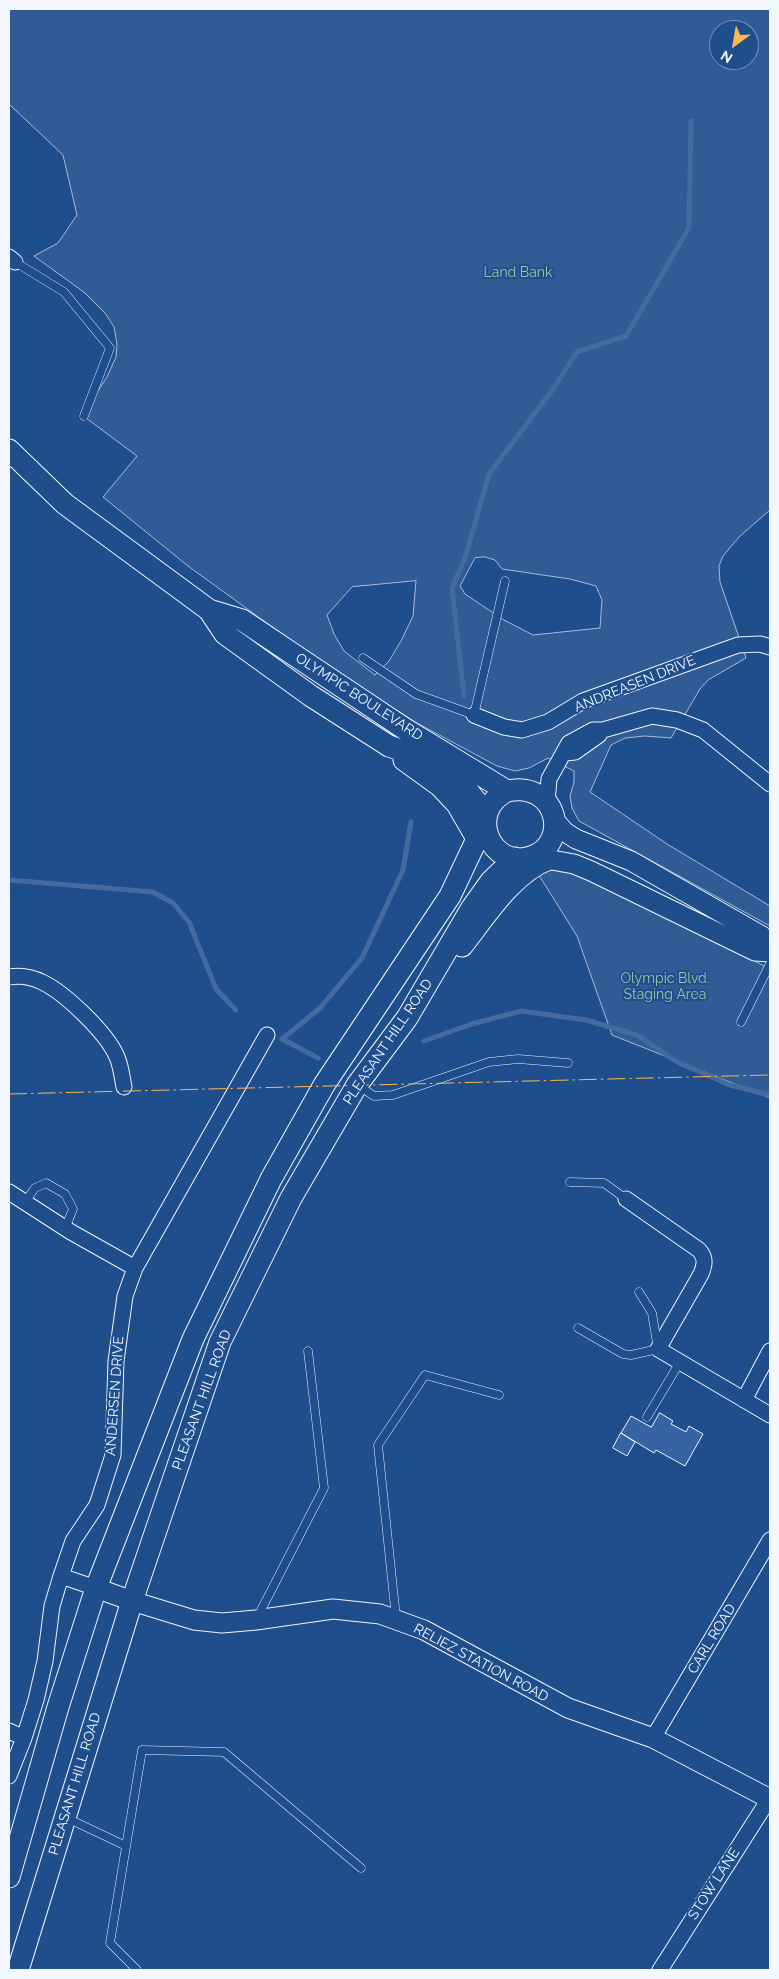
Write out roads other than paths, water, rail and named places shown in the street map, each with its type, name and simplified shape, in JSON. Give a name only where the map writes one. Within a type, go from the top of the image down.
[{"type":"main road","name":"OLYMPIC BOULEVARD","points":[[9,450],[65,504],[209,610],[242,620],[405,729],[507,791]]},
{"type":"main road","name":"OLYMPIC BOULEVARD","points":[[209,610],[225,634],[311,696],[389,746],[406,762],[440,786],[457,804],[483,824]]},
{"type":"main road","points":[[407,1018],[497,901],[530,869],[532,858],[549,843],[552,836],[551,812],[540,795],[530,790],[518,789],[507,791],[494,800],[483,824],[493,846],[503,854],[532,858]]},
{"type":"main road","name":"PLEASANT HILL ROAD","points":[[9,1877],[58,1707],[96,1588],[193,1340],[271,1179],[324,1085],[450,896],[483,824]]},
{"type":"main road","name":"PLEASANT HILL ROAD","points":[[18,1970],[132,1601],[220,1342],[291,1198],[357,1085],[407,1018],[471,909],[492,881],[532,858]]},
{"type":"street","name":"ANDREASEN DRIVE","points":[[474,716],[504,727],[522,730],[548,722],[584,701],[738,645],[760,644],[770,647]]},
{"type":"street","points":[[530,790],[550,779],[569,742],[593,730],[603,730],[652,716],[677,720],[704,730],[770,784]]},
{"type":"street","points":[[550,779],[551,812],[564,832],[576,839],[631,861],[762,936],[770,945]]},
{"type":"street","points":[[532,858],[574,864],[755,951],[770,952]]},
{"type":"street","points":[[9,977],[21,975],[42,982],[77,1006],[104,1035],[117,1057],[124,1087]]},
{"type":"street","name":"ANDERSEN DRIVE","points":[[9,1776],[36,1700],[45,1661],[52,1606],[61,1576],[73,1541],[97,1505],[113,1455],[116,1361],[125,1296],[135,1268],[267,1035]]},
{"type":"street","points":[[9,1192],[65,1229],[135,1268]]},
{"type":"street","points":[[626,1198],[704,1256],[705,1265],[701,1274],[658,1349],[770,1415]]},
{"type":"street","points":[[744,1400],[770,1351]]},
{"type":"street","name":"CARL ROAD","points":[[653,1738],[770,1540]]},
{"type":"street","name":"RELIEZ STATION ROAD","points":[[61,1576],[194,1620],[222,1623],[333,1609],[380,1614],[424,1630],[568,1708],[653,1738],[770,1799]]},
{"type":"street","points":[[9,1731],[24,1738]]},
{"type":"street","name":"STOW LANE","points":[[660,1970],[770,1799]]},
{"type":"lane","points":[[12,259],[64,292],[110,348],[84,416]]},
{"type":"lane","points":[[363,658],[416,694],[474,716],[505,581]]},
{"type":"lane","points":[[741,1022],[770,964]]},
{"type":"lane","points":[[357,1085],[374,1096],[392,1095],[489,1062],[518,1059],[568,1063]]},
{"type":"lane","points":[[570,1182],[604,1183],[626,1198]]},
{"type":"lane","points":[[24,1202],[35,1188],[46,1183],[65,1194],[73,1210],[65,1229]]},
{"type":"lane","points":[[578,1328],[623,1354],[631,1355],[658,1349],[652,1313],[639,1292]]},
{"type":"lane","points":[[256,1620],[324,1488],[308,1351]]},
{"type":"lane","points":[[647,1417],[680,1362]]},
{"type":"lane","points":[[396,1620],[378,1445],[425,1375],[499,1395]]},
{"type":"lane","points":[[137,1970],[110,1944],[142,1750],[224,1752],[361,1868]]},
{"type":"lane","points":[[65,1817],[126,1846]]},
{"type":"waterway","points":[[464,696],[452,588],[465,558],[489,474],[551,392],[577,352],[626,336],[689,228],[691,121]]},
{"type":"waterway","points":[[318,1058],[282,1039],[320,1008],[362,958],[403,870],[411,822]]},
{"type":"waterway","points":[[9,880],[153,892],[173,903],[189,922],[216,989],[236,1010]]},
{"type":"waterway","points":[[424,1041],[472,1024],[521,1011],[586,1020],[637,1035],[677,1062],[730,1085],[770,1095]]},
{"type":"park label","name":"Land Bank","points":[[518,273]]},
{"type":"park label","name":"Olympic Blvd. Staging Area","points":[[665,988]]}]
